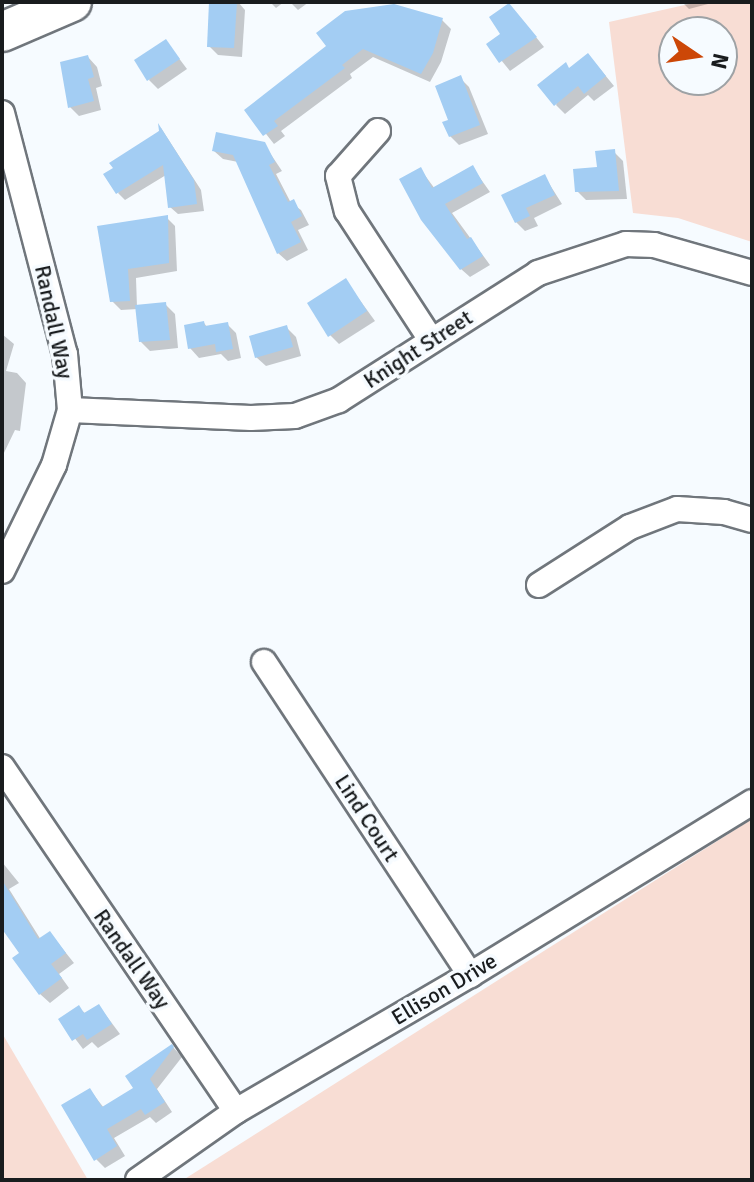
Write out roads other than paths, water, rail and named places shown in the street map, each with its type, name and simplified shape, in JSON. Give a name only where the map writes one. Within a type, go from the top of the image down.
[{"type":"main road","points":[[2,32],[72,2]]},
{"type":"street","name":"Randall Way","points":[[2,113],[65,354],[70,410],[54,465],[2,571]]},
{"type":"street","points":[[378,131],[338,176],[347,211],[431,340]]},
{"type":"street","name":"Knight Street","points":[[70,410],[251,418],[295,416],[339,400],[538,273],[626,244],[654,245],[752,273]]},
{"type":"street","points":[[539,585],[630,527],[677,509],[724,512],[752,520]]},
{"type":"street","name":"Lind Court","points":[[264,662],[470,975]]},
{"type":"street","name":"Randall Way","points":[[2,767],[236,1111]]},
{"type":"street","name":"Ellison Drive","points":[[138,1180],[236,1111],[470,975],[752,802]]}]
